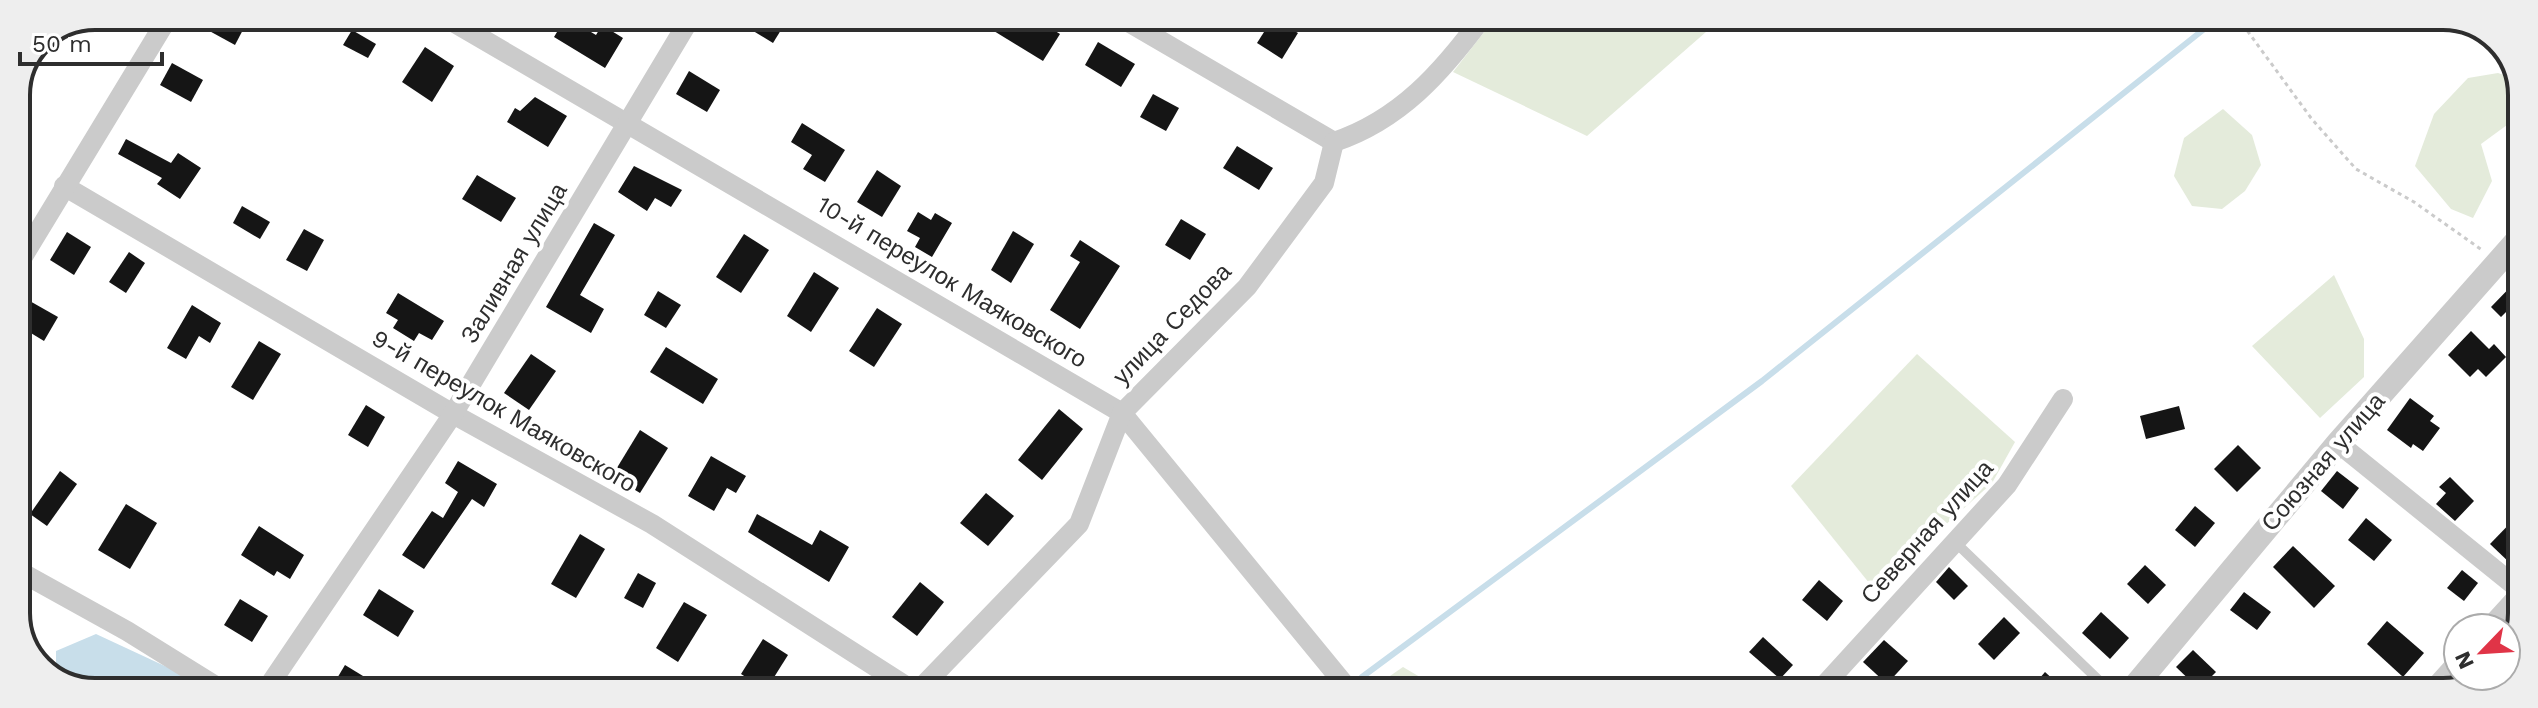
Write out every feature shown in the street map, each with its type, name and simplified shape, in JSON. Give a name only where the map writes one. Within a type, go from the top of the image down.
[{"type":"street","points":[[30,244],[160,30]]},
{"type":"street","name":"10-й переулок Маяковского","points":[[468,30],[1122,413],[1339,678]]},
{"type":"street","name":"Заливная улица","points":[[274,678],[453,414],[683,30]]},
{"type":"street","points":[[1142,30],[1334,142],[1354,135],[1403,107],[1449,63],[1473,30]]},
{"type":"street","name":"улица Седова","points":[[931,678],[1079,524],[1122,413],[1247,287],[1324,183],[1334,142]]},
{"type":"street","name":"9-й переулок Маяковского","points":[[64,186],[453,414],[652,524],[893,678]]},
{"type":"street","name":"Союзная улица","points":[[2142,678],[2338,443],[2508,251]]},
{"type":"street","name":"Северная улица","points":[[1831,678],[2007,485],[2063,399]]},
{"type":"street","points":[[2338,443],[2508,582]]},
{"type":"street","points":[[30,577],[127,631],[203,678]]},
{"type":"lane","points":[[1954,541],[2096,678]]},
{"type":"path","points":[[2247,30],[2311,118],[2356,169],[2414,202],[2498,262]]},
{"type":"green space","points":[[1486,30],[1708,30],[1587,136],[1453,72]]},
{"type":"green space","points":[[2498,73],[2505,76],[2508,91],[2508,124],[2481,144],[2492,181],[2473,218],[2451,209],[2415,166],[2434,114],[2468,78]]},
{"type":"green space","points":[[2223,109],[2252,135],[2261,165],[2245,191],[2222,209],[2192,206],[2174,176],[2184,138]]},
{"type":"green space","points":[[2334,275],[2364,339],[2364,377],[2320,418],[2252,346]]},
{"type":"green space","points":[[1917,354],[2015,442],[1992,483],[1874,589],[1791,486]]},
{"type":"green space","points":[[1403,667],[1422,678],[1387,678]]},
{"type":"water","points":[[96,634],[186,678],[78,676],[56,664],[56,651]]},
{"type":"building","points":[[208,30],[243,30],[235,45]]},
{"type":"building","points":[[352,30],[376,44],[368,58],[343,45]]},
{"type":"building","points":[[558,30],[588,30],[596,35],[599,30],[610,30],[623,38],[605,68],[554,37]]},
{"type":"building","points":[[752,30],[781,30],[773,43]]},
{"type":"building","points":[[992,30],[1054,30],[1060,34],[1043,61]]},
{"type":"building","points":[[1265,30],[1293,30],[1298,33],[1282,59],[1257,43]]},
{"type":"building","points":[[1098,42],[1135,64],[1121,87],[1085,65]]},
{"type":"building","points":[[425,47],[454,66],[432,102],[402,82]]},
{"type":"building","points":[[172,63],[203,80],[191,102],[160,85]]},
{"type":"building","points":[[689,71],[720,90],[707,112],[676,94]]},
{"type":"building","points":[[1153,94],[1179,108],[1166,131],[1140,117]]},
{"type":"building","points":[[535,97],[567,116],[548,147],[507,122],[515,108],[520,111]]},
{"type":"building","points":[[802,123],[845,150],[825,182],[803,169],[812,155],[791,142]]},
{"type":"building","points":[[126,139],[171,163],[178,153],[201,168],[180,199],[157,184],[162,178],[118,154]]},
{"type":"building","points":[[1237,146],[1273,168],[1259,190],[1223,168]]},
{"type":"building","points":[[634,166],[682,190],[671,207],[655,198],[647,211],[618,192]]},
{"type":"building","points":[[877,170],[901,186],[882,217],[857,202]]},
{"type":"building","points":[[477,175],[516,198],[501,222],[462,199]]},
{"type":"building","points":[[242,206],[270,222],[260,239],[233,223]]},
{"type":"building","points":[[918,212],[931,220],[935,213],[952,223],[932,257],[915,247],[920,238],[907,231]]},
{"type":"building","points":[[1181,219],[1206,234],[1190,260],[1165,245]]},
{"type":"building","points":[[594,223],[615,235],[580,295],[604,309],[591,333],[546,307]]},
{"type":"building","points":[[304,229],[324,240],[307,271],[286,260]]},
{"type":"building","points":[[1013,231],[1034,244],[1011,283],[991,270]]},
{"type":"building","points":[[67,232],[91,247],[74,275],[50,260]]},
{"type":"building","points":[[744,234],[769,250],[741,293],[716,277]]},
{"type":"building","points":[[1080,240],[1120,266],[1080,329],[1050,310],[1080,262],[1070,256]]},
{"type":"building","points":[[129,252],[145,263],[126,293],[109,282]]},
{"type":"building","points":[[814,272],[839,288],[811,332],[787,316]]},
{"type":"building","points":[[2508,289],[2508,310],[2501,317],[2491,307]]},
{"type":"building","points":[[658,291],[681,305],[666,328],[644,315]]},
{"type":"building","points":[[398,293],[444,321],[432,340],[419,333],[414,341],[393,328],[398,320],[386,313]]},
{"type":"building","points":[[30,301],[58,317],[44,341],[30,332]]},
{"type":"building","points":[[192,305],[221,323],[210,343],[199,336],[186,359],[167,348]]},
{"type":"building","points":[[877,308],[902,324],[874,367],[849,351]]},
{"type":"building","points":[[2471,331],[2489,349],[2494,344],[2506,357],[2486,377],[2478,369],[2470,377],[2448,355]]},
{"type":"building","points":[[259,341],[281,354],[253,400],[231,387]]},
{"type":"building","points":[[666,347],[718,379],[703,404],[650,372]]},
{"type":"building","points":[[531,354],[556,371],[529,410],[504,393]]},
{"type":"building","points":[[2410,398],[2434,416],[2430,421],[2440,428],[2423,451],[2413,444],[2411,448],[2387,430]]},
{"type":"building","points":[[366,405],[385,417],[368,447],[348,435]]},
{"type":"building","points":[[2179,406],[2185,429],[2146,439],[2140,416]]},
{"type":"building","points":[[1059,409],[1083,429],[1042,480],[1018,460]]},
{"type":"building","points":[[640,430],[668,448],[640,493],[612,476]]},
{"type":"building","points":[[2238,445],[2261,468],[2237,492],[2214,469]]},
{"type":"building","points":[[711,456],[746,476],[736,493],[727,488],[714,511],[688,496]]},
{"type":"building","points":[[458,461],[497,484],[484,507],[472,499],[424,569],[402,555],[432,511],[443,518],[458,492],[445,483]]},
{"type":"building","points":[[60,471],[77,484],[47,526],[30,514]]},
{"type":"building","points":[[2337,471],[2359,488],[2343,509],[2321,491]]},
{"type":"building","points":[[2450,477],[2474,501],[2455,521],[2436,504],[2446,493],[2439,487]]},
{"type":"building","points":[[986,493],[1014,516],[988,546],[960,523]]},
{"type":"building","points":[[126,504],[157,523],[130,569],[98,550]]},
{"type":"building","points":[[2195,506],[2215,523],[2195,547],[2175,530]]},
{"type":"building","points":[[757,514],[812,545],[820,530],[849,547],[829,582],[748,532]]},
{"type":"building","points":[[2366,518],[2392,540],[2374,561],[2348,540]]},
{"type":"building","points":[[2508,525],[2508,561],[2490,544]]},
{"type":"building","points":[[259,526],[304,555],[290,579],[277,571],[274,576],[241,555]]},
{"type":"building","points":[[580,534],[605,549],[576,598],[551,584]]},
{"type":"building","points":[[2293,546],[2335,586],[2314,608],[2273,567]]},
{"type":"building","points":[[2145,565],[2166,585],[2148,604],[2127,584]]},
{"type":"building","points":[[1949,567],[1968,586],[1954,600],[1936,582]]},
{"type":"building","points":[[2462,570],[2478,583],[2464,601],[2447,588]]},
{"type":"building","points":[[638,573],[656,583],[643,608],[624,598]]},
{"type":"building","points":[[1819,580],[1843,601],[1827,621],[1802,600]]},
{"type":"building","points":[[920,582],[944,602],[917,636],[892,617]]},
{"type":"building","points":[[379,589],[414,611],[398,637],[363,615]]},
{"type":"building","points":[[2244,592],[2271,612],[2257,630],[2230,610]]},
{"type":"building","points":[[240,599],[268,616],[252,642],[224,625]]},
{"type":"building","points":[[684,602],[707,615],[678,662],[656,648]]},
{"type":"building","points":[[2101,612],[2129,638],[2110,659],[2082,633]]},
{"type":"building","points":[[2004,617],[2020,633],[1994,660],[1978,644]]},
{"type":"building","points":[[2387,621],[2424,653],[2403,677],[2367,644]]},
{"type":"building","points":[[1763,637],[1793,665],[1779,678],[1749,652]]},
{"type":"building","points":[[763,639],[788,655],[774,678],[747,678],[741,674]]},
{"type":"building","points":[[1884,640],[1908,661],[1892,678],[1880,678],[1863,662]]},
{"type":"building","points":[[2193,650],[2216,672],[2210,678],[2188,678],[2176,667]]},
{"type":"building","points":[[345,665],[366,678],[337,678]]},
{"type":"waterway","points":[[1362,677],[1762,381],[2203,30]]}]
